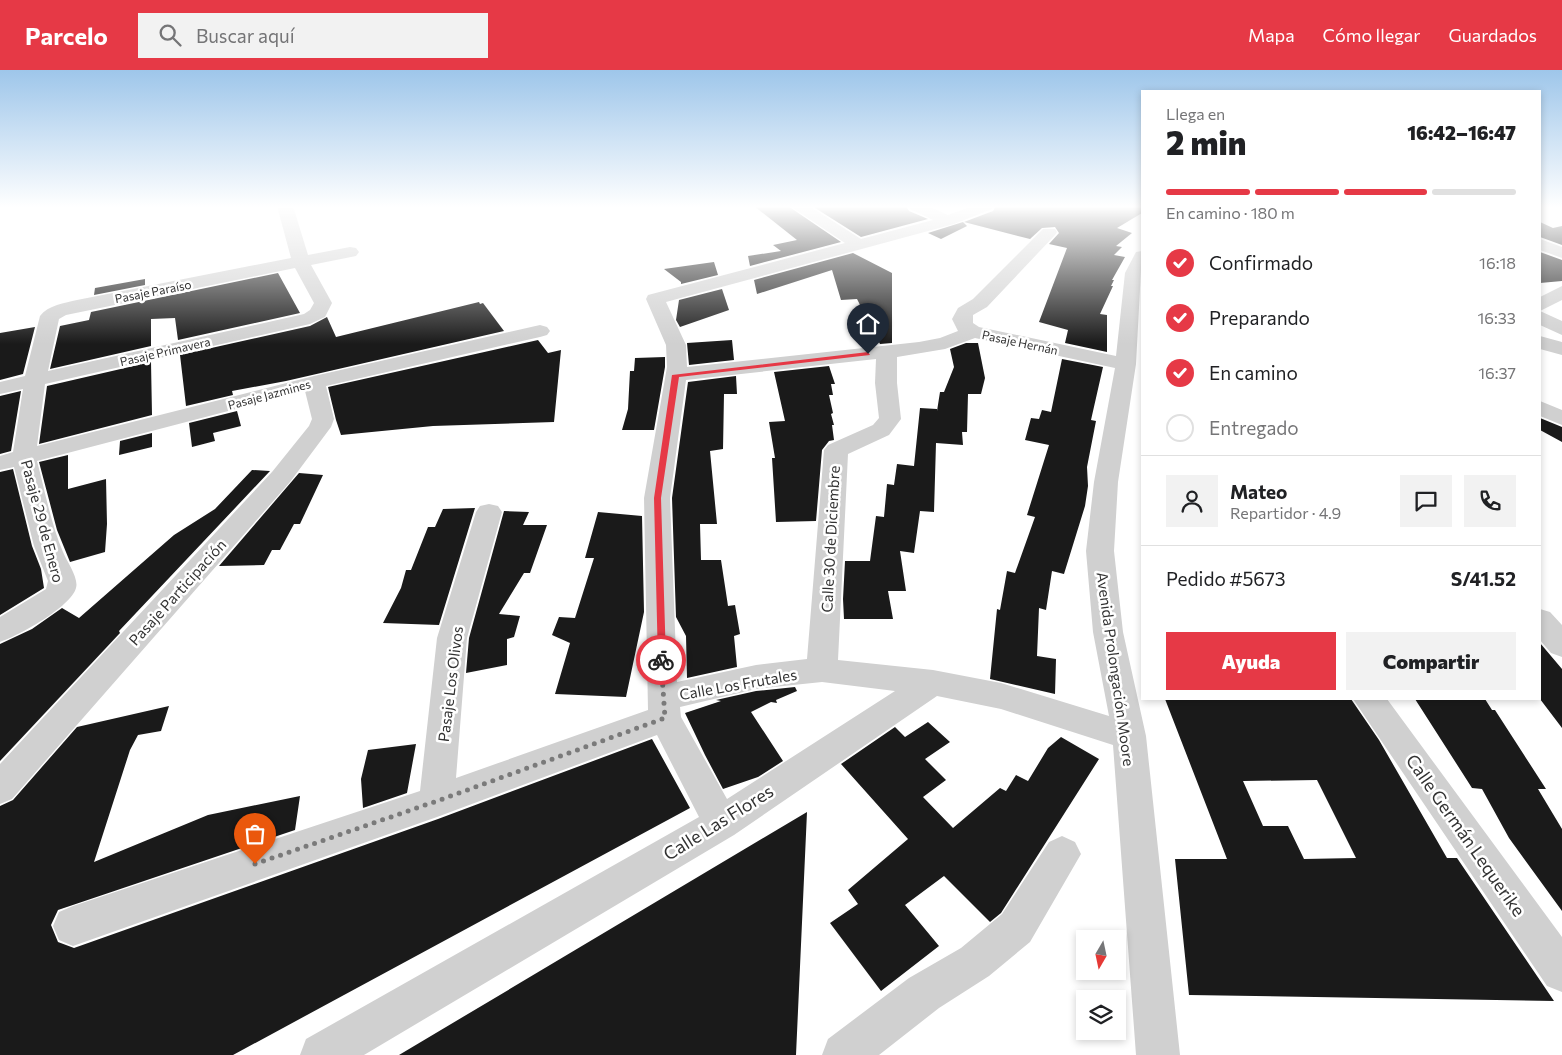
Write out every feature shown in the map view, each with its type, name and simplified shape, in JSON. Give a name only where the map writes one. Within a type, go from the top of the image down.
[{"type":"street","points":[[298,252],[301,262]]},
{"type":"street","name":"Pasaje Paraíso","points":[[48,320],[54,313],[77,306],[350,252]]},
{"type":"street","points":[[721,823],[664,708],[657,498],[676,375],[676,345],[655,299],[832,252]]},
{"type":"street","points":[[973,332],[964,326],[962,319],[964,312],[980,303],[1030,252]]},
{"type":"street","name":"Pasaje Primavera","points":[[0,388],[310,318],[318,313],[324,303],[301,262]]},
{"type":"street","name":"Avenida Prolongación Moore","points":[[1140,268],[1106,482],[1100,551],[1108,632],[1129,736],[1158,1055]]},
{"type":"street","points":[[1541,304],[1562,292]]},
{"type":"street","points":[[1541,318],[1562,330]]},
{"type":"street","name":"Pasaje 29 de Enero","points":[[0,631],[56,596],[62,588],[62,581],[12,460],[35,380],[48,320]]},
{"type":"street","name":"Pasaje Jazmines","points":[[12,460],[314,382],[540,331]]},
{"type":"street","name":"Pasaje Hernán","points":[[676,375],[887,352],[945,343],[973,332],[1126,364]]},
{"type":"street","points":[[1541,342],[1562,349]]},
{"type":"street","name":"Calle 30 de Diciembre","points":[[822,670],[836,450],[881,430],[890,419],[886,383],[887,352]]},
{"type":"street","name":"Pasaje Participación","points":[[0,788],[281,477],[320,427],[323,419],[314,382]]},
{"type":"street","points":[[1541,408],[1562,418]]},
{"type":"street","name":"Pasaje Los Olivos","points":[[437,801],[452,638],[489,512]]},
{"type":"street","points":[[1548,622],[1562,645]]},
{"type":"street","name":"Calle Los Frutales","points":[[74,926],[437,801],[664,708],[756,677],[822,670],[933,683]]},
{"type":"street","points":[[933,683],[1001,696],[1129,736]]},
{"type":"street","name":"Calle Las Flores","points":[[322,1055],[721,823],[933,683]]},
{"type":"street","name":"Calle Germán Lequerike","points":[[1370,700],[1562,971]]},
{"type":"street","points":[[844,1055],[924,993],[975,962],[1016,928],[1062,854]]},
{"type":"building","points":[[775,252],[803,252],[750,266],[748,256]]},
{"type":"building","points":[[1065,252],[1117,252],[1114,255],[1125,257],[1112,280],[1114,280],[1111,286],[1113,286],[1100,314],[1107,315],[1107,352],[1065,343],[1068,330],[1039,322]]},
{"type":"building","points":[[1541,252],[1562,260],[1562,281],[1541,283]]},
{"type":"building","points":[[853,253],[892,273],[892,343],[880,344],[857,299],[841,300],[832,270],[757,294],[754,280]]},
{"type":"building","points":[[714,262],[718,275],[681,284],[664,269]]},
{"type":"building","points":[[278,273],[300,313],[178,340],[175,318],[151,319],[151,346],[50,369],[60,326],[89,320],[91,312]]},
{"type":"building","points":[[145,279],[145,285],[94,295],[95,288]]},
{"type":"building","points":[[722,289],[729,310],[680,327],[676,320],[679,300]]},
{"type":"building","points":[[479,302],[480,304],[483,303],[504,331],[286,381],[232,391],[233,395],[186,406],[180,355],[310,326],[327,317],[336,337]]},
{"type":"building","points":[[35,327],[23,374],[0,380],[0,333]]},
{"type":"building","points":[[538,340],[548,353],[561,350],[554,422],[433,426],[341,435],[328,387]]},
{"type":"building","points":[[732,340],[734,360],[689,365],[687,343]]},
{"type":"building","points":[[966,343],[978,343],[985,378],[981,394],[968,394],[967,432],[962,432],[963,445],[936,443],[934,512],[920,511],[914,553],[900,551],[906,591],[888,591],[893,619],[844,619],[845,561],[870,561],[876,516],[884,517],[887,484],[894,485],[897,464],[914,466],[920,408],[937,409],[937,411],[940,392],[944,392],[954,367],[950,349]]},
{"type":"building","points":[[665,357],[654,430],[622,430],[628,409],[630,371],[634,371],[635,358]]},
{"type":"building","points":[[1062,359],[1103,367],[1091,420],[1096,421],[1087,467],[1088,486],[1085,506],[1064,574],[1052,571],[1046,610],[1039,608],[1037,656],[1056,659],[1055,694],[990,679],[997,609],[1000,610],[1007,571],[1015,573],[1035,517],[1027,515],[1049,445],[1025,440],[1031,418],[1039,419],[1042,410],[1051,412]]},
{"type":"building","points":[[151,362],[152,415],[39,444],[47,386]]},
{"type":"building","points":[[829,366],[835,384],[831,384],[833,395],[829,395],[833,413],[831,414],[834,425],[832,425],[834,440],[829,441],[822,450],[816,521],[776,522],[772,458],[775,458],[769,422],[785,421],[774,372]]},
{"type":"building","points":[[736,376],[737,394],[724,394],[723,449],[710,451],[717,524],[700,524],[701,560],[721,560],[728,606],[735,605],[740,634],[734,636],[737,667],[687,678],[686,636],[676,617],[672,498],[688,382]]},
{"type":"building","points":[[21,391],[11,451],[0,454],[0,396]]},
{"type":"building","points":[[237,411],[241,426],[213,433],[215,441],[192,447],[189,423]]},
{"type":"building","points":[[1541,418],[1562,427],[1562,442],[1541,431]]},
{"type":"building","points":[[152,433],[152,447],[119,455],[120,441]]},
{"type":"building","points":[[68,455],[68,489],[106,479],[107,524],[105,552],[70,562],[57,530],[39,462]]},
{"type":"building","points":[[13,469],[32,546],[41,569],[44,588],[0,615],[0,472]]},
{"type":"building","points":[[252,470],[270,471],[0,761],[0,644],[32,629],[62,608],[79,618],[174,535],[215,509]]},
{"type":"building","points":[[299,473],[323,475],[300,524],[294,524],[280,550],[272,550],[264,565],[219,566]]},
{"type":"building","points":[[475,508],[439,625],[383,623],[401,588],[406,570],[411,570],[428,527],[435,527],[443,509]]},
{"type":"building","points":[[504,511],[529,512],[523,525],[547,525],[530,573],[524,573],[499,614],[520,616],[514,637],[507,639],[507,665],[466,673],[469,638]]},
{"type":"building","points":[[598,512],[642,516],[644,612],[626,697],[555,694],[570,643],[552,635],[559,617],[575,618],[594,558],[585,558]]},
{"type":"building","points":[[1541,644],[1562,669],[1562,728],[1541,700]]},
{"type":"building","points":[[795,687],[797,691],[776,700],[777,703],[771,702],[751,712],[783,761],[758,777],[723,789],[685,713],[721,701],[716,700],[756,691]]},
{"type":"building","points":[[1165,700],[1352,700],[1379,740],[1447,858],[1457,858],[1554,1001],[1189,995],[1175,859],[1227,859]],"holes":[[[1317,780],[1356,858],[1304,859],[1288,826],[1263,826],[1243,781]]]},
{"type":"building","points":[[1416,700],[1486,700],[1492,710],[1495,710],[1546,789],[1538,789],[1562,829],[1562,911],[1509,838],[1482,789],[1472,788]]},
{"type":"building","points":[[169,706],[161,731],[138,735],[130,750],[94,862],[208,815],[300,796],[295,830],[58,910],[51,925],[58,942],[74,948],[438,819],[652,739],[690,808],[233,1055],[0,1055],[0,806],[13,800],[77,727]]},
{"type":"building","points":[[928,722],[950,742],[925,759],[946,780],[923,797],[953,828],[1000,788],[1006,791],[1016,775],[1028,781],[1048,748],[1061,737],[1099,759],[1001,913],[990,922],[944,876],[905,905],[939,946],[881,991],[830,923],[858,904],[848,890],[908,839],[841,764],[895,727],[905,737]]},
{"type":"building","points":[[416,744],[407,793],[363,808],[361,779],[368,750]]},
{"type":"building","points":[[807,812],[796,1055],[399,1055]]},
{"type":"way so far","points":[[255,864],[437,801],[665,718],[662,698],[661,660]]},
{"type":"route","points":[[661,660],[657,498],[676,375],[868,354]]}]
